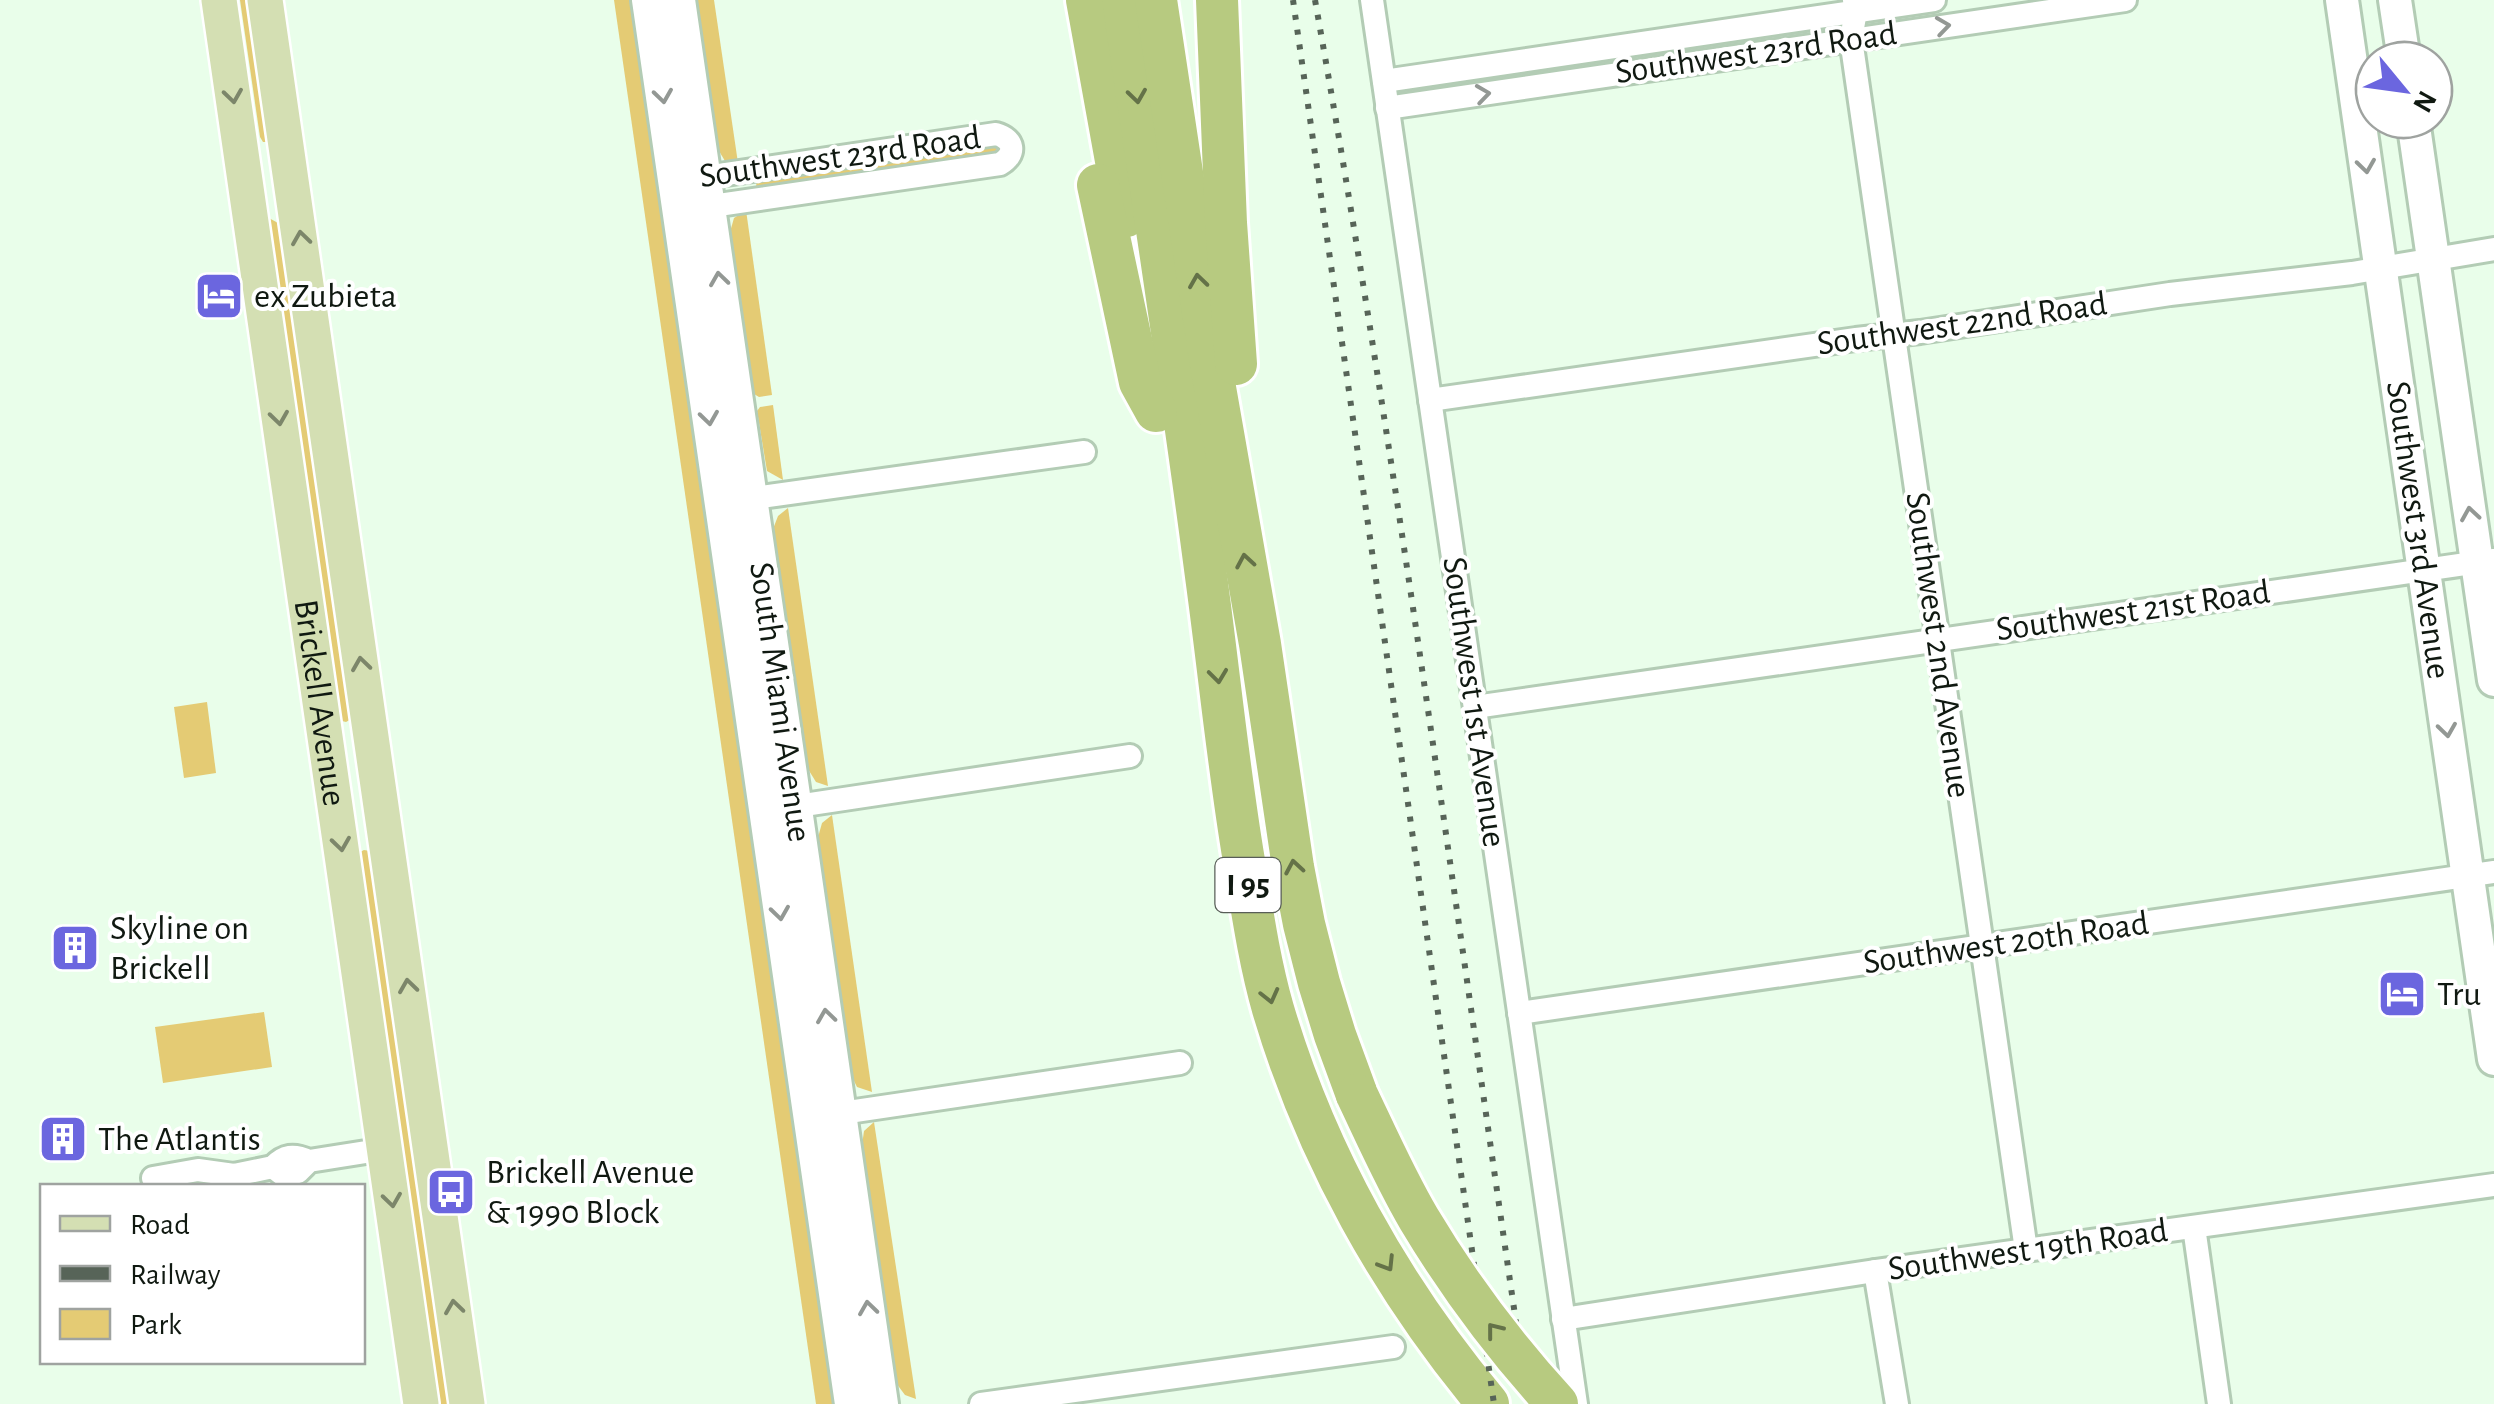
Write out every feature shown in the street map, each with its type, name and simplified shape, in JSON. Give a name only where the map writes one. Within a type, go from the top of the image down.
[{"type":"highway","points":[[1058,0],[1140,382],[1156,411]]},
{"type":"highway","points":[[1088,0],[1182,550],[1206,579]]},
{"type":"highway","name":"I 95","points":[[1123,0],[1238,826],[1261,958],[1287,1053],[1339,1178],[1405,1294],[1488,1404]]},
{"type":"highway","name":"I 95","points":[[1156,0],[1218,412],[1304,924],[1335,1035],[1357,1096],[1418,1217],[1492,1328],[1557,1404]]},
{"type":"highway","points":[[1217,0],[1225,209],[1237,361],[1218,412]]},
{"type":"main road","name":"Brickell Avenue","points":[[219,0],[421,1404]]},
{"type":"main road","name":"Brickell Avenue","points":[[265,0],[468,1404]]},
{"type":"main road","name":"South Miami Avenue","points":[[648,0],[692,194]]},
{"type":"main road","name":"South Miami Avenue","points":[[679,0],[692,194],[824,1115],[851,1404]]},
{"type":"main road","name":"Southwest 3rd Avenue","points":[[2342,0],[2424,570],[2481,874],[2494,1059]]},
{"type":"main road","points":[[2395,0],[2401,40]]},
{"type":"main road","name":"Southwest 3rd Avenue","points":[[2416,140],[2486,561],[2494,680]]},
{"type":"main road","points":[[246,182],[292,175]]},
{"type":"main road","name":"South Miami Avenue","points":[[824,1115],[882,1404]]},
{"type":"street","name":"Southwest 1st Avenue","points":[[1372,0],[1576,1404]]},
{"type":"street","name":"Southwest 23rd Road","points":[[1384,81],[1843,6],[1934,0]]},
{"type":"street","name":"Southwest 23rd Road","points":[[1387,108],[2125,0]]},
{"type":"street","name":"Southwest 2nd Avenue","points":[[1843,6],[1851,39],[2026,1250]]},
{"type":"street","name":"Southwest 23rd Road","points":[[996,134],[1006,137],[1012,145],[1008,159],[1000,164],[692,194],[996,134]]},
{"type":"street","name":"Southwest 22nd Road","points":[[1430,400],[2494,249]]},
{"type":"street","points":[[736,501],[1084,452]]},
{"type":"street","name":"Southwest 21st Road","points":[[1475,707],[2486,561]]},
{"type":"street","points":[[781,809],[1130,756]]},
{"type":"street","name":"Southwest 20th Road","points":[[1519,1013],[2481,874]]},
{"type":"street","points":[[824,1115],[1180,1063]]},
{"type":"street","points":[[153,1178],[198,1170],[234,1175],[273,1167],[287,1156],[298,1156],[308,1162],[385,1149]]},
{"type":"street","name":"Southwest 19th Road","points":[[1564,1318],[2494,1184]]},
{"type":"street","points":[[2194,1226],[2220,1404]]},
{"type":"street","points":[[1875,1271],[1897,1404]]},
{"type":"street","points":[[980,1404],[1393,1347]]},
{"type":"green space","points":[[240,0],[252,0],[270,139],[267,142],[260,137]]},
{"type":"green space","points":[[614,0],[632,0],[834,1404],[816,1404]]},
{"type":"green space","points":[[697,0],[714,0],[738,163],[725,161],[719,151]]},
{"type":"green space","points":[[993,144],[996,154],[756,187],[757,179]]},
{"type":"green space","points":[[746,210],[772,395],[759,397],[754,394],[730,232],[734,218]]},
{"type":"green space","points":[[269,218],[278,223],[301,339],[353,718],[346,722],[338,720],[265,222]]},
{"type":"green space","points":[[773,405],[783,480],[767,471],[757,411]]},
{"type":"green space","points":[[788,508],[828,786],[816,782],[808,769],[773,529],[778,516]]},
{"type":"green space","points":[[207,702],[216,773],[184,778],[174,707]]},
{"type":"green space","points":[[832,815],[872,1092],[857,1087],[852,1077],[817,841],[822,823]]},
{"type":"green space","points":[[370,851],[455,1404],[433,1404],[358,853]]},
{"type":"green space","points":[[264,1012],[272,1067],[163,1083],[155,1027]]},
{"type":"green space","points":[[874,1122],[916,1399],[905,1395],[896,1383],[862,1145],[864,1131]]},
{"type":"railway","points":[[1293,0],[1494,1404]]},
{"type":"railway","points":[[1315,0],[1401,526],[1528,1404]]},
{"type":"place","name":"ex Zubieta","points":[[219,296]]},
{"type":"place","name":"Skyline on Brickell","points":[[75,948]]},
{"type":"place","name":"Tru","points":[[2402,994]]},
{"type":"place","name":"The Atlantis","points":[[63,1139]]},
{"type":"place","name":"Brickell Avenue & 1990 Block","points":[[451,1192]]}]
